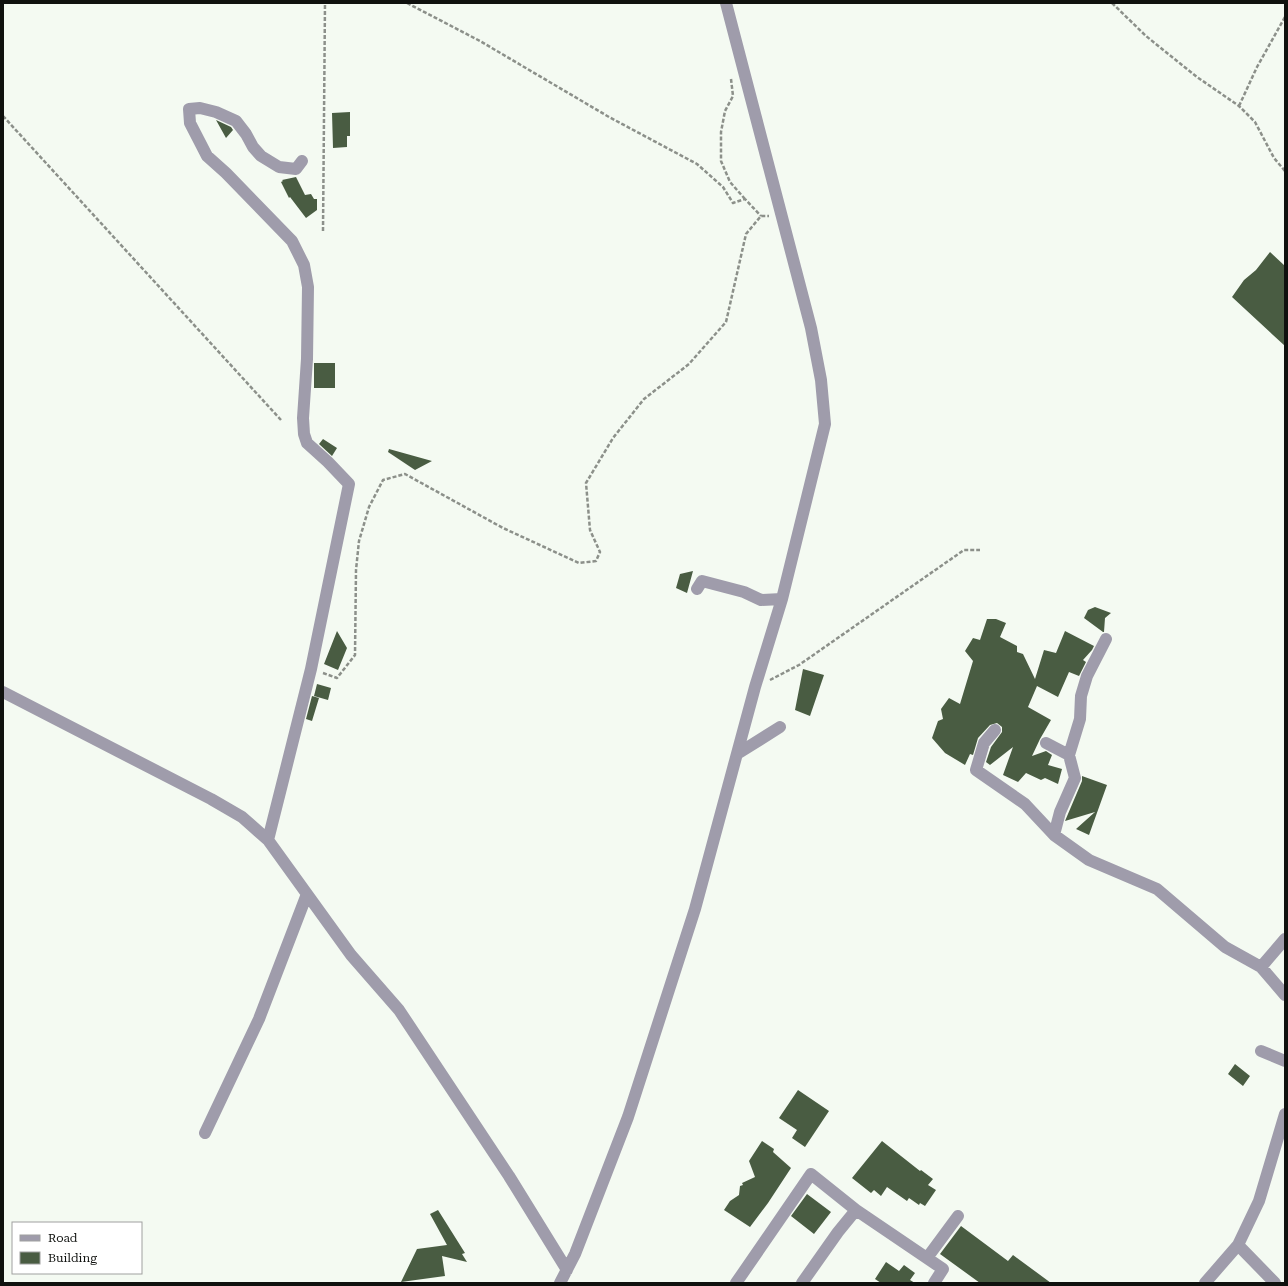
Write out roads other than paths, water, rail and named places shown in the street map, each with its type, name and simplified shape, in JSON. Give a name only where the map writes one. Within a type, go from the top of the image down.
[{"type":"street","points":[[560,1283],[575,1254],[628,1117],[695,909],[737,754],[782,599],[825,424],[821,380],[811,328],[726,3]]},
{"type":"street","points":[[268,840],[312,669],[349,484],[307,443],[304,434],[303,418],[307,359],[308,287],[304,265],[292,241],[226,173],[207,156],[190,123],[189,109],[200,108],[216,112],[236,121],[246,134],[253,147],[261,156],[279,167],[296,169],[302,161]]},
{"type":"street","points":[[697,589],[702,581],[744,592],[761,600],[782,599]]},
{"type":"street","points":[[1054,835],[1060,812],[1075,778],[1069,755],[1080,719],[1081,696],[1097,654],[1106,639]]},
{"type":"street","points":[[3,692],[242,817],[268,840],[352,955],[399,1010],[510,1176],[567,1270]]},
{"type":"street","points":[[737,754],[780,727]]},
{"type":"street","points":[[995,730],[984,743],[976,770],[1025,804],[1054,835],[1089,860],[1157,889],[1225,947],[1261,966],[1285,995]]},
{"type":"street","points":[[1046,743],[1069,755]]},
{"type":"street","points":[[205,1133],[259,1019],[307,894]]},
{"type":"street","points":[[1261,966],[1285,939]]},
{"type":"street","points":[[1262,1051],[1285,1061]]},
{"type":"street","points":[[1205,1283],[1238,1245],[1259,1201],[1285,1114]]},
{"type":"street","points":[[736,1283],[811,1174],[856,1210],[944,1269],[934,1283]]},
{"type":"street","points":[[802,1283],[838,1232],[856,1210]]},
{"type":"street","points":[[927,1258],[958,1216]]},
{"type":"street","points":[[1238,1245],[1275,1283]]}]
